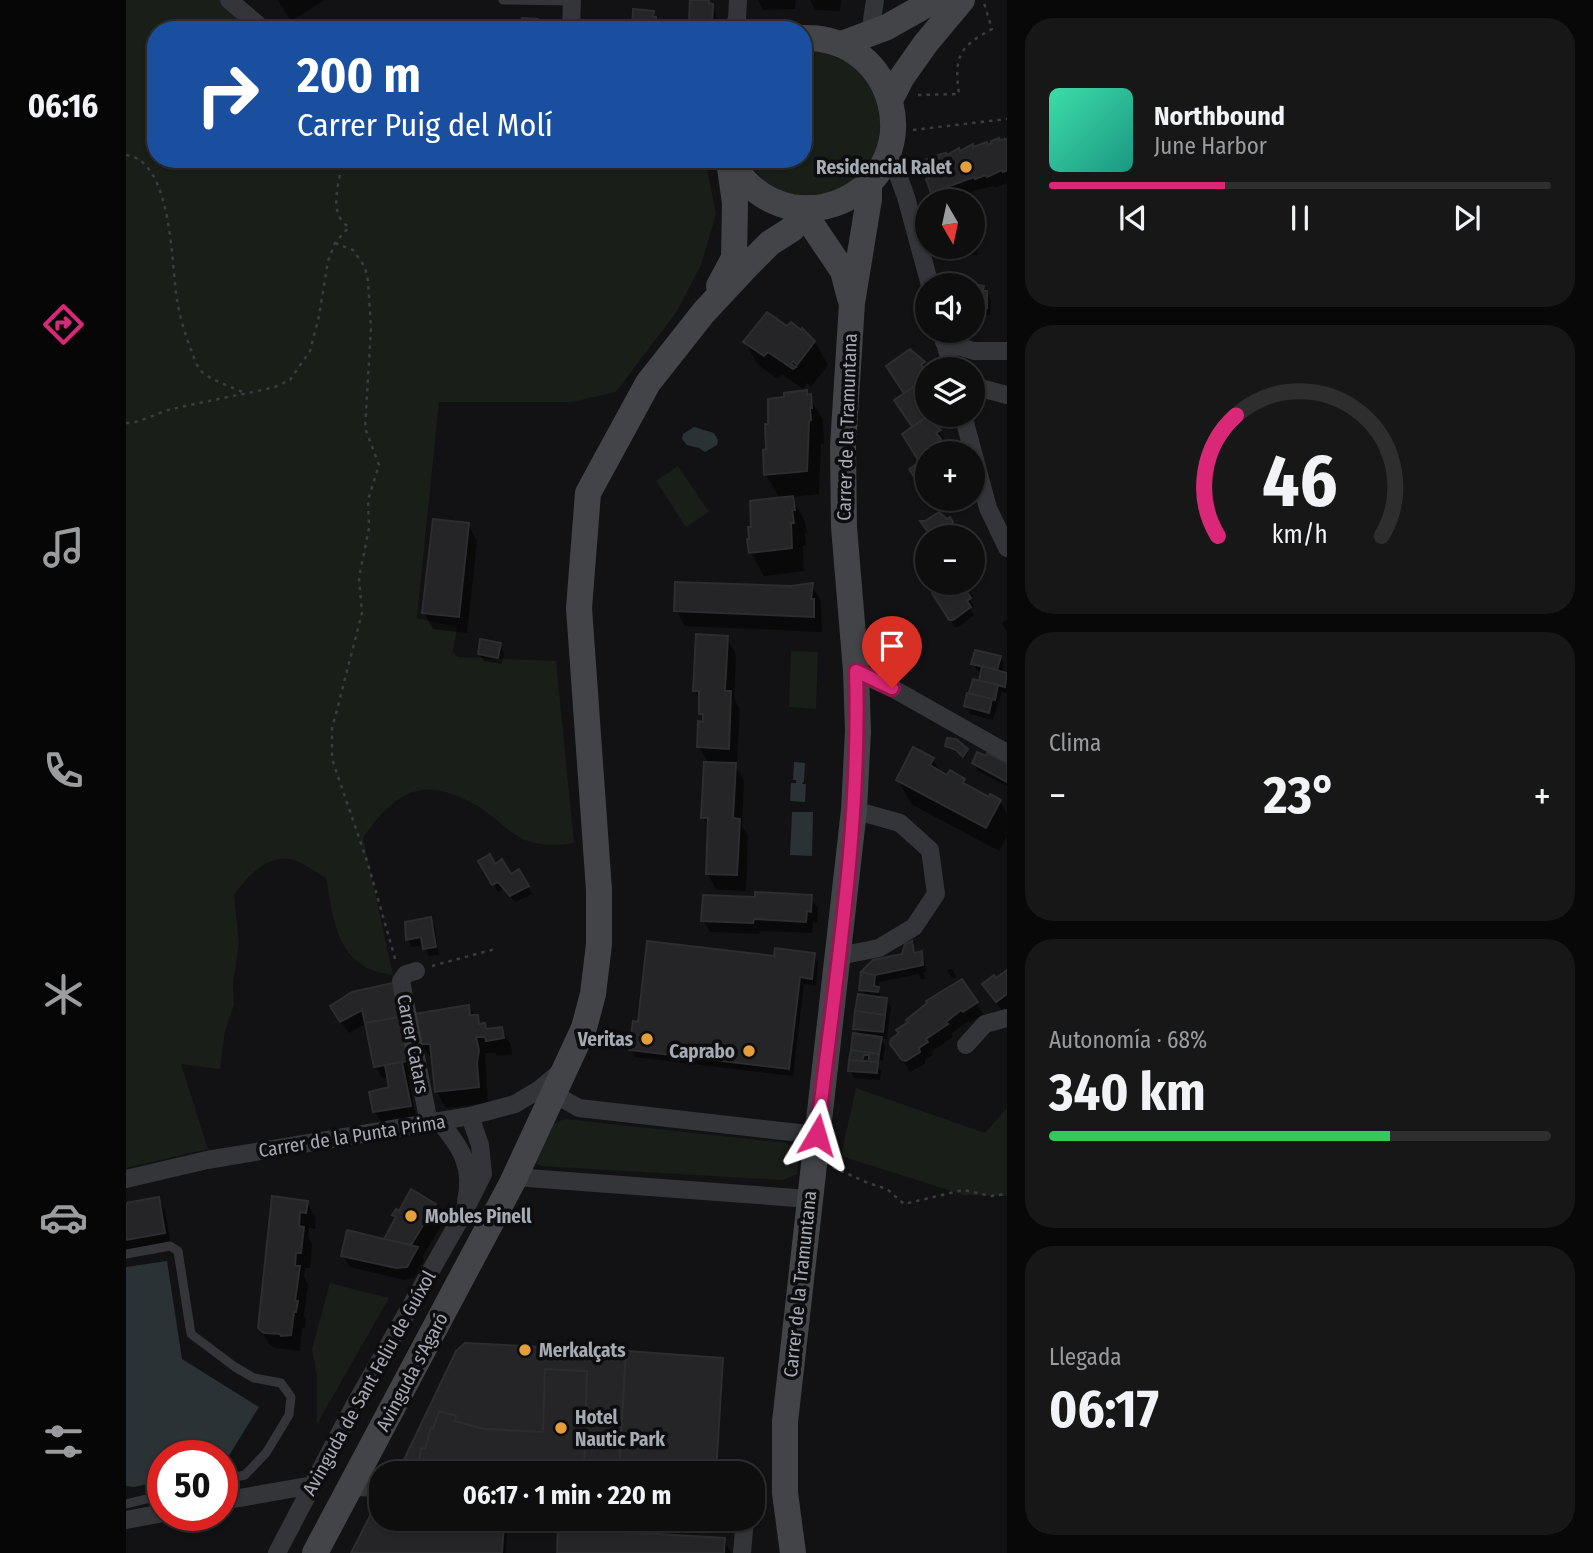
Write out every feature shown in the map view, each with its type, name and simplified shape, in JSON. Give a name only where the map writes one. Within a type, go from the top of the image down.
[{"type":"main road","points":[[735,168],[741,177],[761,194],[780,203],[805,208],[827,206],[844,200],[871,181],[891,141],[895,91],[962,0]]},
{"type":"main road","points":[[842,44],[887,27],[922,4]]},
{"type":"main road","points":[[812,38],[842,44],[857,53],[884,83],[895,91]]},
{"type":"main road","points":[[704,312],[734,258],[735,203],[730,168]]},
{"type":"main road","name":"Carrer de la Tramuntana","points":[[793,1553],[785,1493],[785,1422],[854,810],[858,731],[856,671],[844,527],[843,459],[852,303],[871,181]]},
{"type":"main road","points":[[704,312],[770,243],[792,229],[805,208]]},
{"type":"main road","name":"Carrer de la Tramuntana","points":[[805,208],[823,244],[843,271],[852,303]]},
{"type":"main road","points":[[770,243],[794,240],[823,244]]},
{"type":"main road","name":"Avinguda s'Agaró","points":[[315,1553],[514,1178],[584,1028],[593,994],[599,944],[599,890],[579,608],[588,493],[648,383],[704,312]]},
{"type":"street","points":[[229,0],[254,21]]},
{"type":"street","points":[[249,0],[257,21]]},
{"type":"street","points":[[736,21],[738,0]]},
{"type":"street","points":[[870,33],[875,0]]},
{"type":"street","points":[[571,21],[572,1]]},
{"type":"street","points":[[895,91],[918,30],[922,4]]},
{"type":"street","points":[[891,141],[927,273]]},
{"type":"street","points":[[871,181],[893,184],[906,197]]},
{"type":"street","points":[[957,343],[974,351],[1007,351]]},
{"type":"street","points":[[985,389],[1007,395]]},
{"type":"street","points":[[966,427],[988,508],[1007,548]]},
{"type":"street","points":[[856,671],[892,688],[1007,753]]},
{"type":"street","points":[[839,956],[879,948],[914,927],[936,894],[929,850],[900,823],[854,810]]},
{"type":"street","name":"Carrer Catars","points":[[409,976],[434,1122]]},
{"type":"street","points":[[966,1045],[985,1024],[1007,1018]]},
{"type":"street","name":"Carrer de la Punta Prima","points":[[126,1179],[208,1160],[470,1116],[514,1104],[540,1090],[567,1066]]},
{"type":"street","points":[[554,1094],[579,1108],[816,1146]]},
{"type":"street","name":"Avinguda de Sant Feliu de Guíxol","points":[[277,1553],[360,1395],[483,1174],[480,1145],[470,1116]]},
{"type":"street","name":"Avinguda de Sant Feliu de Guíxol","points":[[434,1122],[459,1144],[467,1164],[469,1189],[463,1214]]},
{"type":"street","points":[[514,1178],[810,1199]]},
{"type":"street","points":[[463,1214],[488,1228]]},
{"type":"street","points":[[238,1498],[313,1485]]},
{"type":"street","points":[[352,1487],[369,1488]]},
{"type":"street","points":[[126,1520],[147,1516]]},
{"type":"street","points":[[742,1553],[744,1531]]},
{"type":"lane","points":[[503,0],[572,1]]},
{"type":"lane","points":[[126,1254],[170,1246],[177,1251],[191,1334],[234,1367],[254,1378],[281,1382],[291,1397],[289,1415],[266,1454],[245,1475],[238,1477]]},
{"type":"lane","points":[[126,1504],[147,1499]]},
{"type":"path","points":[[895,91],[959,94],[956,74],[965,45],[992,29],[983,0]]},
{"type":"path","points":[[891,141],[1007,120]]},
{"type":"path","points":[[126,155],[147,167]]},
{"type":"path","points":[[149,168],[158,187],[173,247],[177,299],[195,361],[201,371],[246,393]]},
{"type":"path","points":[[126,423],[133,424],[171,409],[275,387],[290,380],[310,351],[328,261],[335,243],[349,227],[337,213],[336,198],[342,168]]},
{"type":"path","points":[[335,243],[353,250],[365,267],[368,281],[371,328],[365,428],[379,465],[368,500],[369,528],[359,578],[362,612],[332,729],[331,759],[409,976]]},
{"type":"path","name":"Carrer Catars","points":[[409,976],[495,949]]},
{"type":"path","points":[[816,1146],[868,1183],[887,1189],[904,1204],[963,1190],[991,1196],[1007,1194]]},
{"type":"shaded area","points":[[126,0],[228,0],[251,21],[147,21],[147,168],[707,168],[716,214],[701,265],[677,311],[616,392],[572,402],[439,402],[417,618],[457,627],[453,652],[458,657],[556,661],[574,843],[550,845],[525,840],[481,808],[444,792],[428,790],[401,798],[388,808],[363,838],[393,975],[374,971],[349,953],[336,927],[326,878],[297,861],[287,859],[278,859],[260,867],[234,895],[239,944],[233,983],[234,1005],[225,1031],[220,1069],[181,1064],[208,1149],[126,1168]]},
{"type":"shaded area","points":[[812,51],[825,52],[860,69],[882,108],[877,153],[850,185],[817,197],[788,194],[765,182],[753,168],[812,168]]},
{"type":"shaded area","points":[[694,427],[714,433],[718,440],[717,445],[705,452],[687,445],[682,439],[683,434]]},
{"type":"shaded area","points":[[678,466],[709,512],[686,527],[656,481]]},
{"type":"shaded area","points":[[791,651],[818,652],[816,709],[789,707]]},
{"type":"shaded area","points":[[794,762],[805,763],[802,784],[806,784],[805,802],[790,801],[791,783],[796,783],[796,780],[793,780]]},
{"type":"shaded area","points":[[792,812],[813,812],[812,856],[790,855]]},
{"type":"shaded area","points":[[856,1088],[985,1133],[1007,1108],[1007,1196],[964,1195],[841,1156]]},
{"type":"shaded area","points":[[565,1119],[787,1143],[799,1153],[797,1174],[783,1180],[541,1166],[532,1161],[552,1124]]},
{"type":"shaded area","points":[[167,1261],[182,1359],[259,1407],[238,1441],[147,1440],[147,1484],[134,1487],[126,1486],[126,1267]]},
{"type":"shaded area","points":[[330,1283],[389,1298],[317,1424],[317,1376],[312,1349]]},
{"type":"building","points":[[690,0],[709,0],[709,3],[713,4],[712,21],[689,21]]},
{"type":"building","points":[[633,9],[654,11],[653,17],[656,17],[656,21],[632,21]]},
{"type":"building","points":[[522,18],[538,19],[538,21],[522,21]]},
{"type":"building","name":"Residencial Ralet","points":[[1006,139],[1007,171],[1002,170],[987,177],[974,177],[942,189],[930,189],[925,160],[946,153],[947,155],[959,148],[960,151],[973,144],[973,147],[987,142],[988,145],[991,141]]},
{"type":"building","points":[[985,291],[987,291],[985,308]]},
{"type":"building","points":[[767,312],[787,326],[791,322],[801,330],[802,328],[815,341],[797,365],[793,361],[791,364],[796,367],[793,369],[768,352],[764,356],[743,342]]},
{"type":"building","points":[[910,349],[919,357],[915,357],[915,387],[907,393],[903,392],[886,366]]},
{"type":"building","points":[[915,386],[915,426],[911,425],[894,400]]},
{"type":"building","points":[[807,390],[807,395],[811,394],[812,408],[807,471],[764,475],[763,450],[766,449],[768,399],[784,397],[784,393]]},
{"type":"building","points":[[915,425],[937,427],[941,430],[936,433],[941,439],[915,441],[915,455],[902,434]]},
{"type":"building","points":[[915,465],[915,479],[909,469]]},
{"type":"building","points":[[793,496],[795,510],[792,510],[792,548],[749,553],[747,539],[748,527],[751,527],[750,501]]},
{"type":"building","points":[[939,512],[947,519],[950,517],[953,522],[950,525],[923,525],[920,521],[925,521]]},
{"type":"building","points":[[433,519],[469,523],[459,617],[422,613]]},
{"type":"building","points":[[675,582],[791,586],[813,583],[811,599],[814,599],[814,617],[674,611]]},
{"type":"building","points":[[933,595],[969,595],[971,598],[967,601],[971,607],[949,620]]},
{"type":"building","points":[[696,634],[728,636],[725,691],[731,691],[729,749],[697,747],[698,721],[703,722],[703,714],[699,714],[699,691],[693,691]]},
{"type":"building","points":[[480,639],[501,643],[498,658],[478,654]]},
{"type":"building","points":[[975,650],[1001,656],[997,670],[971,664]]},
{"type":"building","points":[[982,666],[1007,673],[1005,687],[979,681]]},
{"type":"building","points":[[973,679],[998,685],[995,700],[969,693]]},
{"type":"building","points":[[967,693],[992,699],[989,713],[964,706]]},
{"type":"building","points":[[947,738],[956,739],[968,749],[963,757],[956,750],[945,746]]},
{"type":"building","points":[[913,747],[934,758],[930,765],[947,775],[950,770],[965,779],[963,783],[989,797],[990,794],[1001,800],[986,828],[896,780]]},
{"type":"building","points":[[977,752],[986,756],[987,753],[1007,763],[1007,782],[972,763]]},
{"type":"building","points":[[704,762],[736,763],[733,818],[740,819],[737,875],[706,874],[708,818],[701,818]]},
{"type":"building","points":[[490,854],[495,864],[502,859],[511,874],[519,869],[529,886],[510,896],[498,882],[492,885],[478,861]]},
{"type":"building","points":[[755,892],[812,895],[811,912],[807,911],[806,922],[754,919],[753,923],[701,921],[703,895],[755,897]]},
{"type":"building","points":[[431,917],[436,947],[423,949],[421,937],[406,940],[405,922]]},
{"type":"building","points":[[647,941],[774,956],[775,948],[815,953],[812,979],[800,977],[789,1069],[629,1050],[633,1021],[638,1022]]},
{"type":"building","points":[[912,941],[914,953],[922,951],[923,965],[875,975],[861,972],[873,960],[902,954],[905,944]]},
{"type":"building","points":[[1007,970],[1007,994],[996,1002],[982,984]]},
{"type":"building","points":[[861,972],[875,975],[874,986],[879,987],[878,992],[859,990]]},
{"type":"building","points":[[962,979],[978,1002],[963,1012],[961,1010],[946,1022],[948,1024],[926,1039],[928,1042],[919,1048],[920,1052],[906,1061],[902,1060],[890,1044],[891,1039],[899,1033],[896,1030],[908,1022],[906,1020],[927,1003],[926,1001]]},
{"type":"building","points":[[393,983],[399,1017],[365,1023],[362,1010],[340,1022],[330,1006],[352,992]]},
{"type":"building","points":[[858,994],[887,998],[885,1015],[855,1011]]},
{"type":"building","points":[[469,1005],[470,1015],[478,1015],[479,1024],[485,1023],[486,1029],[502,1027],[504,1038],[486,1041],[485,1037],[476,1037],[479,1050],[479,1087],[435,1092],[430,1044],[421,1044],[414,1014]]},
{"type":"building","points":[[855,1011],[885,1015],[883,1032],[853,1029]]},
{"type":"building","points":[[399,1017],[408,1061],[374,1067],[365,1023]]},
{"type":"building","points":[[853,1033],[882,1037],[879,1054],[851,1050]]},
{"type":"building","points":[[851,1050],[879,1054],[878,1062],[869,1062],[869,1055],[864,1055],[862,1061],[849,1060]]},
{"type":"building","points":[[849,1060],[878,1062],[877,1073],[848,1071]]},
{"type":"building","points":[[402,1062],[411,1106],[373,1112],[369,1092],[389,1087],[385,1065]]},
{"type":"building","name":"Mobles Pinell","points":[[411,1189],[436,1204],[411,1245],[384,1239],[396,1217],[392,1215],[396,1209],[399,1211]]},
{"type":"building","points":[[272,1196],[308,1201],[306,1213],[300,1212],[299,1226],[304,1227],[301,1253],[296,1253],[295,1266],[300,1266],[295,1301],[298,1301],[291,1335],[264,1333],[258,1328]]},
{"type":"building","points":[[159,1197],[165,1233],[126,1240],[126,1203]]},
{"type":"building","points":[[347,1230],[418,1247],[407,1267],[396,1268],[341,1256]]},
{"type":"building","points":[[465,1343],[626,1351],[620,1461],[403,1461],[456,1351]]},
{"type":"building","points":[[626,1351],[723,1358],[717,1461],[620,1461]]},
{"type":"building","points":[[545,1369],[587,1371],[584,1461],[419,1461],[421,1448],[425,1449],[439,1411],[456,1416],[454,1421],[484,1429],[543,1432]]},
{"type":"building","points":[[369,1518],[369,1531],[504,1531],[502,1553],[351,1553]]},
{"type":"building","points":[[558,1531],[608,1531],[725,1538],[724,1553],[557,1553]]},
{"type":"place","name":"Residencial Ralet","points":[[966,167]]},
{"type":"place","name":"Veritas","points":[[647,1039]]},
{"type":"place","name":"Caprabo","points":[[749,1051]]},
{"type":"place","name":"Mobles Pinell","points":[[411,1216]]},
{"type":"place","name":"Merkalçats","points":[[525,1350]]},
{"type":"place","name":"Hotel Nautic Park","points":[[561,1428]]},
{"type":"route","points":[[817,1135],[854,810],[858,731],[856,671],[892,688]]}]
